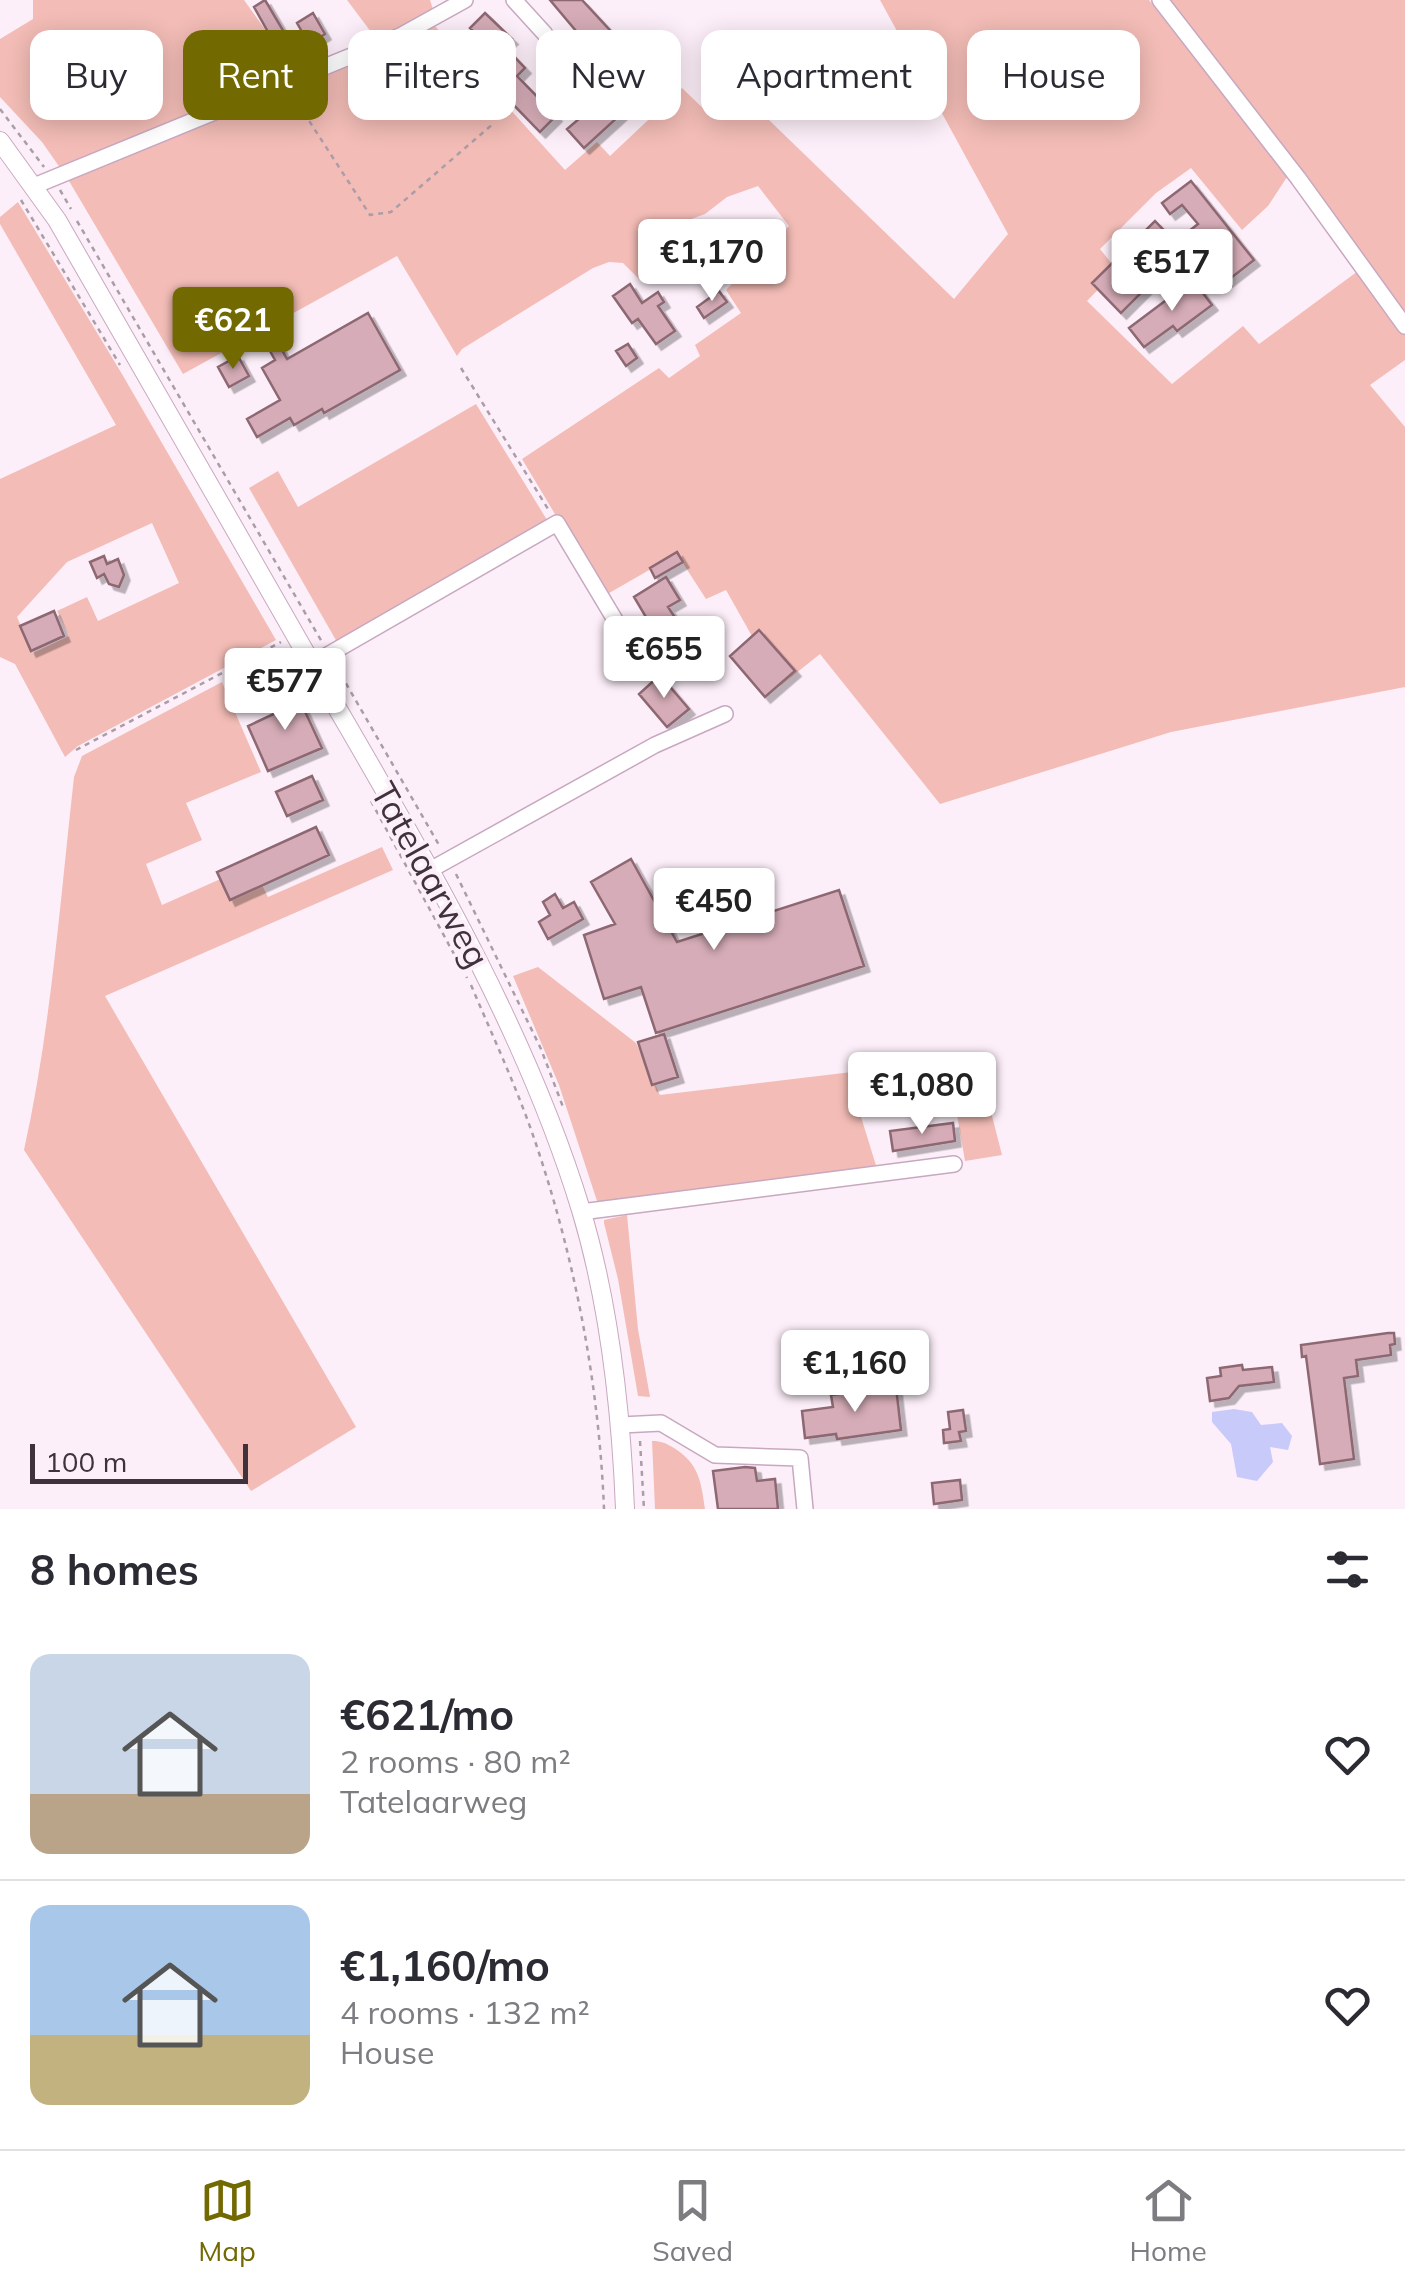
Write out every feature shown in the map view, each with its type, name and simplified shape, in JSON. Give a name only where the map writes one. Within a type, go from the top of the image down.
[{"type":"main road","name":"Tatelaarweg","points":[[0,141],[25,189],[58,220],[430,870],[525,1061],[582,1212],[602,1302],[622,1425],[625,1509]]},
{"type":"street","points":[[328,66],[400,36],[464,0]]},
{"type":"street","points":[[514,0],[542,30]]},
{"type":"street","points":[[1160,0],[1298,178],[1405,326]]},
{"type":"street","points":[[25,189],[195,120]]},
{"type":"street","points":[[312,664],[557,523],[639,660]]},
{"type":"street","points":[[430,870],[655,745],[724,714]]},
{"type":"street","points":[[582,1212],[954,1164]]},
{"type":"street","points":[[622,1425],[661,1423],[714,1456],[800,1458],[806,1509]]},
{"type":"path","points":[[309,120],[370,216],[391,212],[494,123]]},
{"type":"path","points":[[25,189],[122,368]]},
{"type":"path","points":[[461,368],[557,523]]},
{"type":"path","points":[[76,750],[295,634]]},
{"type":"path","name":"Tatelaarweg","points":[[366,794],[470,984],[535,1141],[577,1293],[602,1466],[604,1509]]},
{"type":"shaded area","points":[[33,0],[244,0],[265,30],[183,30],[183,120],[187,120],[63,172],[42,142],[0,97],[0,39],[33,19]]},
{"type":"shaded area","points":[[347,0],[430,0],[434,12],[397,30],[370,30]]},
{"type":"shaded area","points":[[880,0],[1149,0],[1287,177],[1268,206],[1242,230],[1191,168],[1156,193],[1100,249],[1117,270],[1087,301],[1172,384],[1243,326],[1259,344],[1358,271],[1405,335],[1405,360],[1370,385],[1405,427],[1405,687],[1171,732],[940,804],[820,654],[780,686],[726,590],[706,599],[677,554],[604,596],[522,459],[659,368],[669,378],[700,356],[695,345],[741,313],[726,290],[789,226],[758,186],[727,197],[705,214],[672,226],[642,251],[648,264],[647,276],[639,279],[623,263],[609,262],[593,268],[462,349],[457,356],[397,256],[183,374],[69,181],[212,120],[328,120],[328,70],[348,62],[348,120],[516,120],[516,116],[565,170],[597,142],[610,156],[648,120],[681,120],[682,88],[701,106],[701,120],[769,120],[954,299],[1008,234],[946,120],[947,30],[896,30]]},
{"type":"shaded area","points":[[1163,0],[1405,0],[1405,316]]},
{"type":"shaded area","points":[[18,202],[276,640],[78,746],[65,757],[15,664],[0,657],[0,479],[116,425],[0,224],[0,217]],"holes":[[[152,523],[179,583],[98,621],[87,597],[57,611],[69,636],[33,653],[17,617],[67,562]]]},
{"type":"shaded area","points":[[476,404],[547,520],[543,529],[337,642],[249,488],[278,471],[298,507]]},
{"type":"shaded area","points":[[222,682],[261,772],[186,803],[202,840],[146,864],[162,905],[252,865],[268,897],[382,847],[393,870],[105,996],[356,1427],[251,1491],[24,1150],[48,1011],[74,777],[82,756]]},
{"type":"shaded area","points":[[538,967],[636,1043],[660,1095],[977,1057],[1002,1155],[965,1161],[953,1091],[858,1107],[878,1172],[598,1204],[559,1085],[513,976]]},
{"type":"shaded area","points":[[627,1215],[638,1329],[650,1397],[638,1396],[604,1223]]},
{"type":"shaded area","points":[[652,1441],[668,1445],[689,1460],[700,1482],[705,1509],[655,1509]]},
{"type":"water","points":[[1212,1412],[1252,1412],[1261,1425],[1282,1423],[1292,1436],[1288,1450],[1270,1447],[1273,1462],[1257,1481],[1237,1477],[1231,1444],[1212,1422]]},
{"type":"building","points":[[265,0],[283,30],[267,30],[254,7]]},
{"type":"building","points":[[550,0],[582,0],[610,30],[575,30]]},
{"type":"building","points":[[313,13],[323,30],[301,30],[297,23]]},
{"type":"building","points":[[485,13],[503,30],[472,30]]},
{"type":"building","points":[[516,59],[525,68],[517,76],[536,95],[536,120],[552,120],[540,132],[516,107]]},
{"type":"building","points":[[578,120],[615,120],[584,148],[567,129]]},
{"type":"building","points":[[1191,181],[1254,260],[1227,281],[1194,240],[1121,313],[1092,283],[1155,221],[1175,242],[1198,224],[1182,205],[1170,214],[1162,203]]},
{"type":"building","points":[[1193,280],[1212,305],[1177,331],[1173,326],[1144,347],[1129,328]]},
{"type":"building","points":[[630,284],[642,303],[658,292],[664,302],[658,306],[675,331],[656,344],[638,319],[632,323],[613,296]]},
{"type":"building","points":[[719,291],[727,302],[704,318],[697,307]]},
{"type":"building","points":[[368,313],[400,370],[324,413],[322,409],[294,425],[290,418],[257,437],[247,419],[280,400],[262,368],[275,360],[260,333],[270,328],[287,359]]},
{"type":"building","points":[[628,344],[637,358],[626,366],[616,351]]},
{"type":"building","points":[[238,356],[249,376],[229,387],[218,367]]},
{"type":"building","points":[[677,552],[683,562],[655,578],[650,568]]},
{"type":"building","points":[[104,556],[107,564],[118,559],[124,575],[119,587],[109,584],[104,574],[97,578],[90,562]]},
{"type":"building","points":[[666,577],[680,600],[668,607],[674,616],[653,629],[634,597]]},
{"type":"building","points":[[54,611],[64,636],[31,651],[20,626]]},
{"type":"building","points":[[759,630],[795,671],[765,697],[730,656]]},
{"type":"building","points":[[660,675],[689,709],[667,727],[639,694]]},
{"type":"building","points":[[296,692],[322,748],[268,771],[248,726],[276,713],[271,703]]},
{"type":"building","points":[[312,776],[323,800],[287,816],[276,792]]},
{"type":"building","points":[[316,827],[329,855],[230,900],[217,872]]},
{"type":"building","points":[[631,859],[677,942],[839,890],[864,966],[656,1033],[641,987],[604,999],[584,935],[615,924],[591,882]]},
{"type":"building","points":[[555,894],[563,908],[574,902],[583,919],[548,939],[539,922],[550,915],[543,902]]},
{"type":"building","points":[[664,1034],[678,1077],[652,1085],[638,1042]]},
{"type":"building","points":[[953,1123],[955,1141],[893,1151],[890,1131]]},
{"type":"building","points":[[1394,1333],[1391,1355],[1356,1360],[1358,1376],[1344,1378],[1354,1459],[1320,1464],[1306,1356],[1302,1357],[1301,1345]]},
{"type":"building","points":[[1242,1365],[1243,1370],[1272,1367],[1274,1382],[1239,1386],[1229,1398],[1210,1401],[1207,1378],[1221,1376],[1220,1368]]},
{"type":"building","points":[[896,1387],[901,1430],[837,1439],[836,1434],[805,1438],[802,1411],[833,1407],[831,1395]]},
{"type":"building","points":[[963,1410],[966,1431],[959,1432],[961,1441],[944,1443],[943,1430],[950,1429],[948,1412]]},
{"type":"building","points":[[755,1468],[757,1481],[775,1479],[778,1509],[718,1509],[713,1471]]},
{"type":"building","points":[[960,1480],[962,1500],[934,1504],[932,1483]]}]
